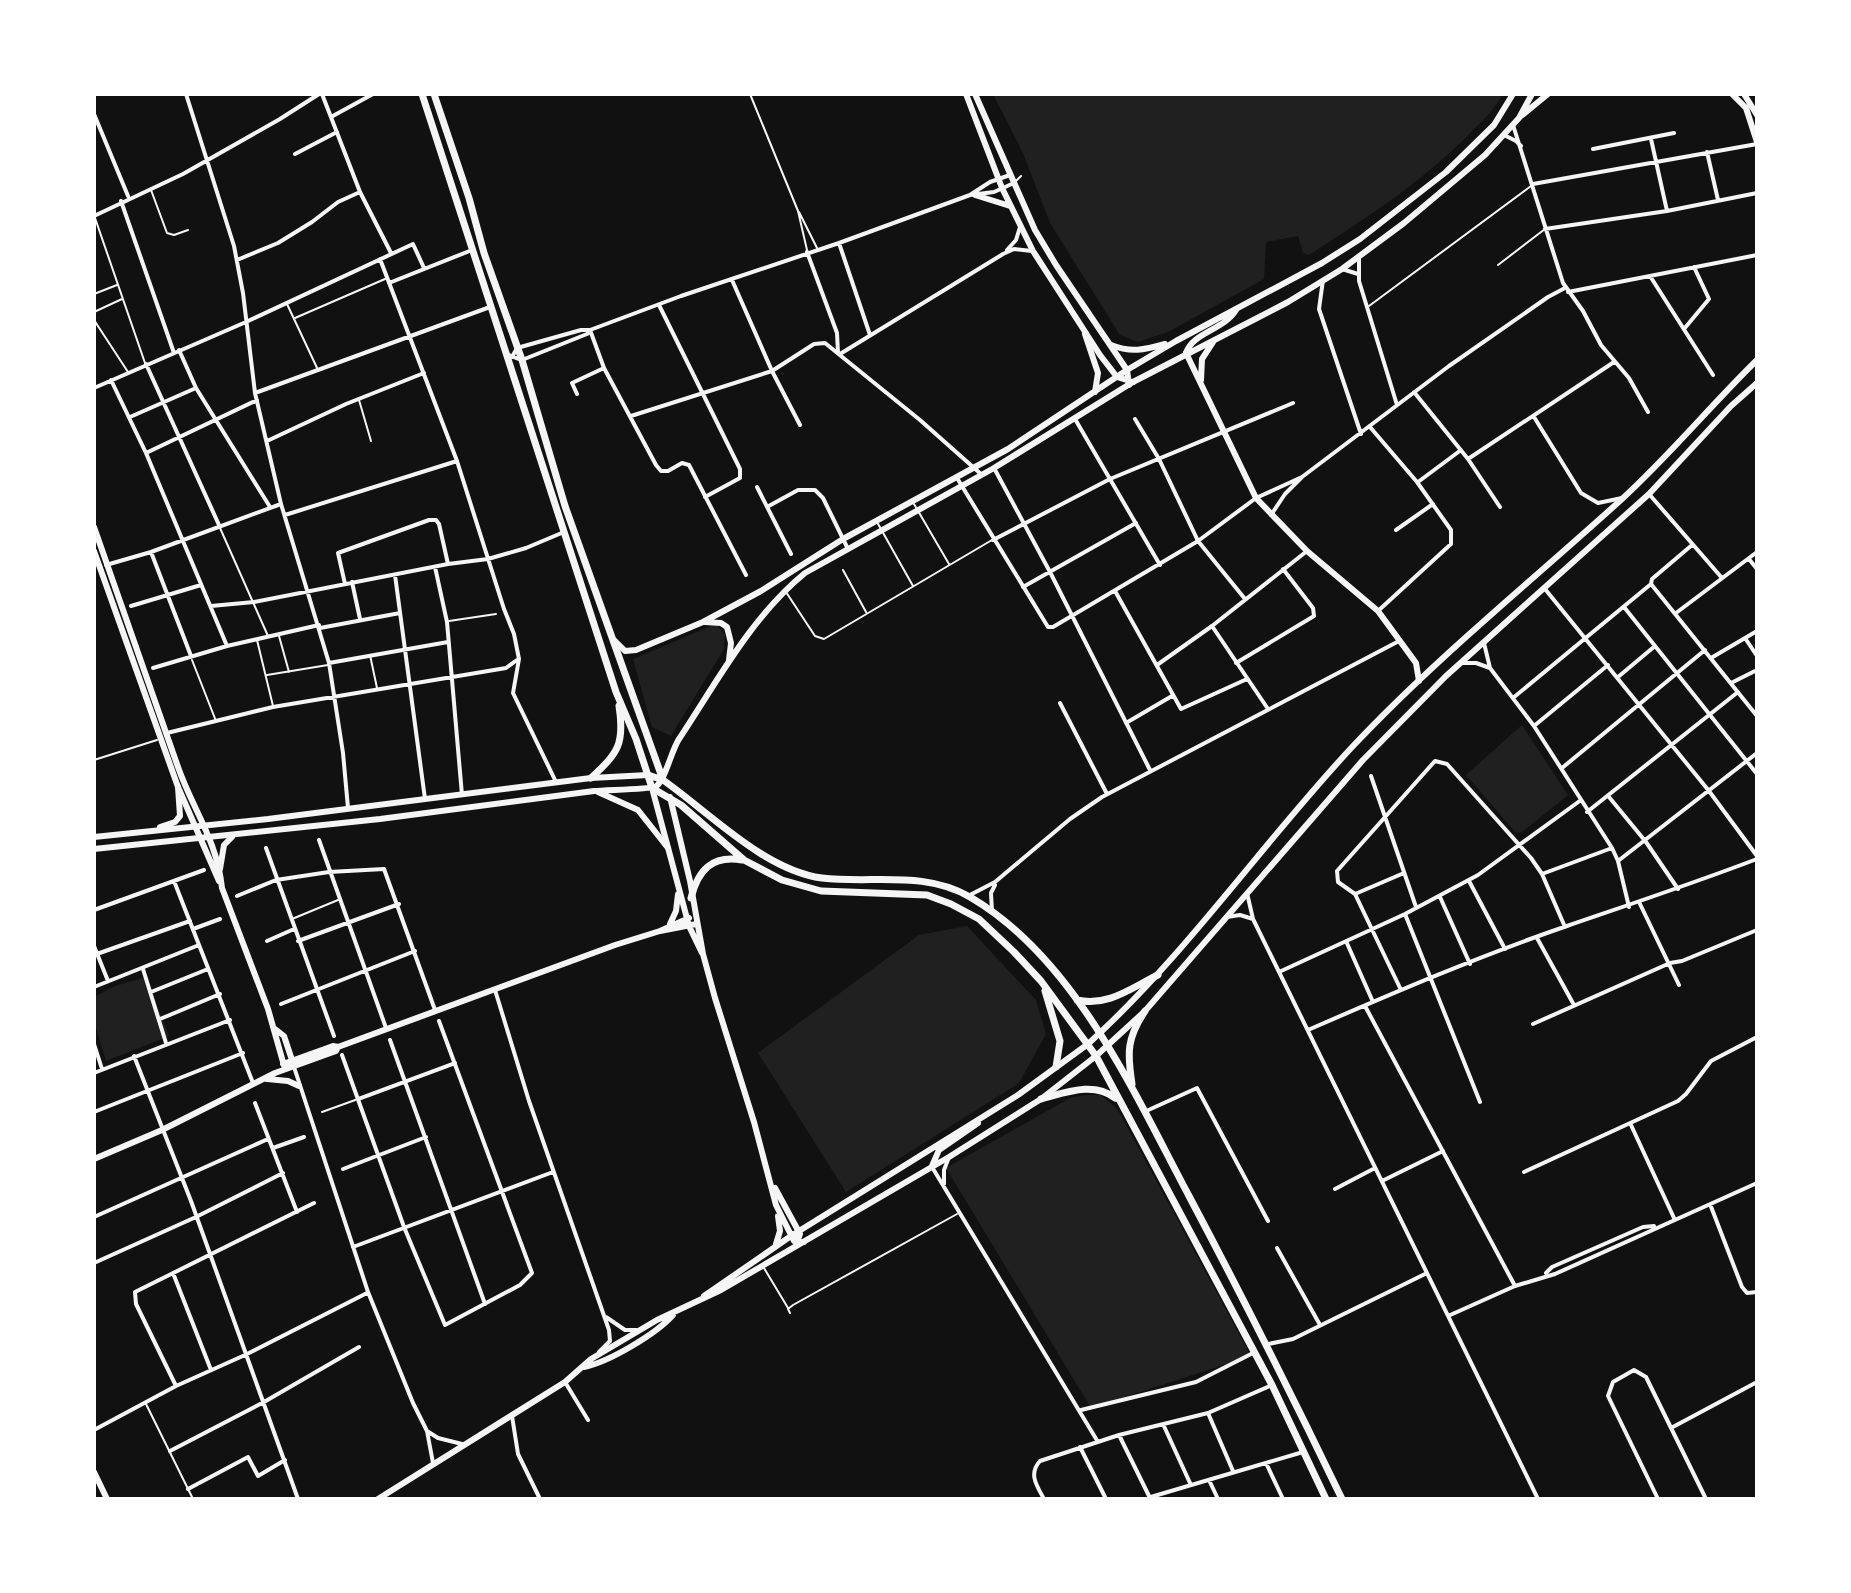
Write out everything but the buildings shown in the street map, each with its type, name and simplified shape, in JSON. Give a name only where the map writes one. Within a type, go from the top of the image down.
[{"type":"main road","points":[[422,94],[511,358],[616,692],[648,775],[679,890],[703,954],[770,1178],[780,1231],[778,1241],[771,1250]]},
{"type":"main road","points":[[434,94],[522,360],[565,506],[670,797],[690,881],[692,921]]},
{"type":"main road","points":[[966,94],[998,179],[1033,251],[1085,334],[1117,377],[1131,383]]},
{"type":"main road","points":[[975,94],[1035,230],[1127,370],[1131,383]]},
{"type":"main road","points":[[614,638],[620,649],[631,651],[703,622],[761,591],[843,539],[1008,449],[1176,341],[1288,284],[1360,239],[1446,172],[1494,125],[1513,94]]},
{"type":"main road","points":[[1519,118],[1532,94]]},
{"type":"main road","points":[[652,788],[663,780],[673,749],[729,664],[785,590],[805,573],[847,547],[962,487],[1131,383],[1293,299],[1342,269],[1485,155],[1519,118],[1548,94]]},
{"type":"main road","points":[[1732,94],[1746,108],[1756,128],[1757,143]]},
{"type":"main road","points":[[1744,94],[1757,115]]},
{"type":"main road","points":[[973,195],[1010,206]]},
{"type":"main road","points":[[1288,284],[1293,299]]},
{"type":"main road","points":[[1186,353],[1192,342],[1228,321],[1236,310]]},
{"type":"main road","points":[[1085,334],[1098,373],[1095,392]]},
{"type":"main road","points":[[1111,345],[1139,351],[1176,341]]},
{"type":"main road","points":[[1201,383],[1202,359],[1214,341]]},
{"type":"main road","points":[[1186,353],[1256,498],[1307,551],[1378,611],[1416,663],[1419,681]]},
{"type":"main road","points":[[703,1299],[712,1289],[798,1231],[1018,1095],[1088,1044],[1158,975],[1354,745],[1431,669],[1664,459],[1701,416],[1757,360]]},
{"type":"main road","points":[[378,1499],[565,1382],[591,1359],[646,1326],[763,1266],[949,1157],[1041,1099],[1110,1046],[1145,1011],[1363,760],[1461,663],[1649,494],[1731,406],[1757,383]]},
{"type":"main road","points":[[94,527],[96,548],[161,740],[199,839],[222,888],[275,1029],[284,1066]]},
{"type":"main road","points":[[121,618],[179,770],[206,825],[220,869],[222,888]]},
{"type":"main road","points":[[703,622],[721,623],[727,627],[731,643],[729,664]]},
{"type":"main road","points":[[1416,663],[1431,669]]},
{"type":"main road","points":[[591,778],[618,751],[621,723],[616,692]]},
{"type":"main road","points":[[94,837],[591,778],[648,775],[663,780],[767,858],[788,868],[822,878],[920,880],[968,896],[992,911],[1030,943],[1110,1046],[1268,1344],[1342,1499]]},
{"type":"main road","points":[[150,831],[175,822],[180,816],[178,787]]},
{"type":"main road","points":[[94,849],[210,838],[629,787],[652,788],[670,797],[744,860],[782,880],[821,891],[919,894],[951,904],[979,919],[1041,981],[1096,1056],[1255,1352],[1326,1499]]},
{"type":"main road","points":[[594,791],[638,810],[668,848]]},
{"type":"main road","points":[[220,869],[224,845],[231,837],[242,834]]},
{"type":"main road","points":[[691,898],[695,881],[712,862],[730,858],[744,860]]},
{"type":"main road","points":[[670,924],[676,911],[679,890]]},
{"type":"main road","points":[[660,931],[670,924],[692,921]]},
{"type":"main road","points":[[94,1159],[254,1085],[284,1066],[336,1051],[338,1047],[386,1028],[582,956],[692,921]]},
{"type":"main road","points":[[1077,1000],[1098,1003],[1158,975]]},
{"type":"main road","points":[[1041,981],[1059,1032],[1060,1058],[1056,1067]]},
{"type":"main road","points":[[1133,1090],[1128,1063],[1131,1033],[1145,1011]]},
{"type":"main road","points":[[275,1029],[284,1036],[293,1064]]},
{"type":"main road","points":[[265,1079],[288,1081],[299,1086]]},
{"type":"main road","points":[[1041,1099],[1091,1088],[1104,1090],[1119,1101]]},
{"type":"main road","points":[[932,1166],[939,1150],[971,1129],[982,1117]]},
{"type":"main road","points":[[770,1178],[798,1231],[799,1244]]},
{"type":"main road","points":[[776,1205],[791,1236],[799,1244]]},
{"type":"main road","points":[[584,1367],[602,1362],[661,1326],[675,1313]]},
{"type":"main road","points":[[94,1472],[107,1499]]},
{"type":"street","points":[[186,94],[237,260],[255,393],[281,504],[329,664],[348,808]]},
{"type":"street","points":[[94,216],[207,160],[321,94],[360,192],[391,254]]},
{"type":"street","points":[[331,117],[373,94]]},
{"type":"street","points":[[94,114],[129,197]]},
{"type":"street","points":[[1513,125],[1567,290],[1614,362],[1629,378],[1648,412]]},
{"type":"street","points":[[295,154],[337,132]]},
{"type":"street","points":[[1593,149],[1674,133]]},
{"type":"street","points":[[1504,135],[1523,148]]},
{"type":"street","points":[[1650,138],[1667,211]]},
{"type":"street","points":[[1533,184],[1757,143]]},
{"type":"street","points":[[1707,152],[1718,200]]},
{"type":"street","points":[[973,195],[974,191],[1011,175]]},
{"type":"street","points":[[590,330],[587,334],[522,360],[511,358],[517,348],[590,330],[807,252],[1014,183]]},
{"type":"street","points":[[237,260],[278,243],[338,202],[360,192]]},
{"type":"street","points":[[1545,229],[1667,211],[1757,193]]},
{"type":"street","points":[[121,201],[177,352],[270,508]]},
{"type":"street","points":[[1003,254],[1016,240],[1020,227]]},
{"type":"street","points":[[839,243],[870,335]]},
{"type":"street","points":[[94,388],[413,244],[424,268]]},
{"type":"street","points":[[388,281],[472,249]]},
{"type":"street","points":[[839,353],[1003,254],[1014,249],[1033,251]]},
{"type":"street","points":[[807,252],[837,333],[839,353]]},
{"type":"street","points":[[957,478],[1022,587],[1048,627],[1053,627],[1198,541],[1256,498],[1302,477],[1414,392],[1548,297],[1567,290],[1757,255]]},
{"type":"street","points":[[1359,258],[1359,281],[1397,405]]},
{"type":"street","points":[[380,259],[457,461],[514,634],[519,659],[513,693],[556,783]]},
{"type":"street","points":[[1684,329],[1709,299],[1694,267]]},
{"type":"street","points":[[1342,269],[1358,274]]},
{"type":"street","points":[[1650,275],[1713,375]]},
{"type":"street","points":[[1324,279],[1319,309],[1361,434]]},
{"type":"street","points":[[732,280],[772,371],[800,425]]},
{"type":"street","points":[[659,305],[740,469],[740,478],[734,483],[705,497]]},
{"type":"street","points":[[255,393],[492,307]]},
{"type":"street","points":[[590,330],[604,368],[656,465],[661,471],[668,471],[682,463],[689,465],[746,575]]},
{"type":"street","points":[[631,416],[772,371],[819,342],[825,343],[982,475]]},
{"type":"street","points":[[1468,459],[1614,362]]},
{"type":"street","points":[[146,364],[219,525]]},
{"type":"street","points":[[577,394],[572,383],[604,368]]},
{"type":"street","points":[[267,441],[424,373]]},
{"type":"street","points":[[111,380],[146,453],[227,646]]},
{"type":"street","points":[[130,417],[196,388]]},
{"type":"street","points":[[1414,392],[1468,459],[1500,507]]},
{"type":"street","points":[[146,453],[257,400]]},
{"type":"street","points":[[993,540],[1110,479],[1293,403]]},
{"type":"street","points":[[1534,417],[1581,493],[1598,503],[1624,497]]},
{"type":"street","points":[[1075,419],[1160,565]]},
{"type":"street","points":[[1135,419],[1159,459],[1198,541],[1245,599]]},
{"type":"street","points":[[1370,427],[1417,482],[1451,530],[1451,544],[1378,611]]},
{"type":"street","points":[[1417,482],[1461,450]]},
{"type":"street","points":[[285,515],[457,461]]},
{"type":"street","points":[[994,468],[1150,770]]},
{"type":"street","points":[[1271,515],[1302,477]]},
{"type":"street","points":[[757,487],[791,554]]},
{"type":"street","points":[[767,507],[798,490],[815,490],[823,498],[847,547]]},
{"type":"street","points":[[1649,494],[1722,578]]},
{"type":"street","points":[[103,566],[151,552],[281,504]]},
{"type":"street","points":[[1396,530],[1433,504]]},
{"type":"street","points":[[345,584],[338,553],[429,520],[436,520],[439,524],[448,564]]},
{"type":"street","points":[[1022,587],[1136,523]]},
{"type":"street","points":[[211,606],[254,602],[488,559],[564,532]]},
{"type":"street","points":[[1513,698],[1651,584],[1652,579],[1692,545]]},
{"type":"street","points":[[1157,665],[1307,551]]},
{"type":"street","points":[[151,552],[191,656]]},
{"type":"street","points":[[1676,614],[1757,552]]},
{"type":"street","points":[[1749,559],[1757,569]]},
{"type":"street","points":[[435,567],[447,622],[462,795]]},
{"type":"street","points":[[1236,663],[1314,616],[1313,608],[1283,569]]},
{"type":"street","points":[[395,575],[425,799]]},
{"type":"street","points":[[352,582],[360,619]]},
{"type":"street","points":[[1651,584],[1757,716]]},
{"type":"street","points":[[131,606],[201,585]]},
{"type":"street","points":[[1308,1030],[1505,949],[1629,907],[1757,858],[1709,791],[1544,588]]},
{"type":"street","points":[[1115,591],[1179,707],[1185,709],[1247,679]]},
{"type":"street","points":[[1623,606],[1757,774]]},
{"type":"street","points":[[153,668],[227,646],[319,626],[400,613]]},
{"type":"street","points":[[1212,626],[1268,709]]},
{"type":"street","points":[[1711,658],[1757,631]]},
{"type":"street","points":[[1745,638],[1757,656]]},
{"type":"street","points":[[968,896],[995,882],[1070,819],[1107,794],[1401,640]]},
{"type":"street","points":[[329,664],[448,642]]},
{"type":"street","points":[[1484,642],[1490,668],[1534,726],[1612,848],[1629,907]]},
{"type":"street","points":[[1618,677],[1655,646]]},
{"type":"street","points":[[1561,769],[1705,650]]},
{"type":"street","points":[[161,740],[167,733],[273,707],[506,668],[519,659]]},
{"type":"street","points":[[1461,663],[1476,663],[1490,668]]},
{"type":"street","points":[[1534,726],[1608,665]]},
{"type":"street","points":[[1731,683],[1757,670]]},
{"type":"street","points":[[1587,812],[1738,692]]},
{"type":"street","points":[[1126,723],[1172,696]]},
{"type":"street","points":[[1060,703],[1107,794]]},
{"type":"street","points":[[1618,861],[1757,753]]},
{"type":"street","points":[[1401,990],[1355,894],[1338,882],[1337,871],[1431,765],[1439,760],[1447,764],[1521,845],[1542,874],[1565,927]]},
{"type":"street","points":[[1371,776],[1416,907]]},
{"type":"street","points":[[1609,797],[1646,842],[1678,889]]},
{"type":"street","points":[[1279,972],[1469,881],[1581,800]]},
{"type":"street","points":[[319,840],[386,1028]]},
{"type":"street","points":[[266,848],[334,1036]]},
{"type":"street","points":[[1542,874],[1612,848]]},
{"type":"street","points":[[237,896],[276,880],[329,872],[384,869],[435,1010]]},
{"type":"street","points":[[94,910],[204,870]]},
{"type":"street","points":[[1355,894],[1404,873]]},
{"type":"street","points":[[174,881],[254,1085]]},
{"type":"street","points":[[1469,881],[1505,949]]},
{"type":"street","points":[[992,911],[991,893],[995,882]]},
{"type":"street","points":[[1247,892],[1253,919],[1538,1499]]},
{"type":"street","points":[[1439,896],[1470,964]]},
{"type":"street","points":[[1640,903],[1679,985]]},
{"type":"street","points":[[298,941],[399,904]]},
{"type":"street","points":[[1405,914],[1480,1102]]},
{"type":"street","points":[[1225,917],[1240,915],[1253,919]]},
{"type":"street","points":[[193,929],[220,919]]},
{"type":"street","points":[[96,954],[190,921]]},
{"type":"street","points":[[267,941],[294,929]]},
{"type":"street","points":[[1533,1024],[1670,963],[1757,930]]},
{"type":"street","points":[[1537,938],[1574,1005]]},
{"type":"street","points":[[1346,941],[1373,1002]]},
{"type":"street","points":[[94,987],[200,945]]},
{"type":"street","points":[[94,946],[108,981]]},
{"type":"street","points":[[281,1004],[415,951]]},
{"type":"street","points":[[143,968],[166,1043]]},
{"type":"street","points":[[151,992],[209,969]]},
{"type":"street","points":[[495,990],[604,1315],[610,1341],[591,1359]]},
{"type":"street","points":[[160,1019],[220,994]]},
{"type":"street","points":[[1364,1005],[1515,1286]]},
{"type":"street","points":[[94,1073],[230,1020]]},
{"type":"street","points":[[342,1055],[404,1227],[445,1325],[530,1277],[532,1267],[439,1021]]},
{"type":"street","points":[[1524,1172],[1678,1101],[1711,1061],[1757,1037]]},
{"type":"street","points":[[390,1040],[485,1304]]},
{"type":"street","points":[[94,1044],[102,1069]]},
{"type":"street","points":[[94,1112],[243,1053]]},
{"type":"street","points":[[134,1056],[182,1178],[298,1499]]},
{"type":"street","points":[[358,1099],[455,1063]]},
{"type":"street","points":[[293,1064],[368,1292],[427,1431],[434,1464]]},
{"type":"street","points":[[1144,1112],[1197,1088],[1268,1221]]},
{"type":"street","points":[[255,1103],[297,1212]]},
{"type":"street","points":[[1631,1125],[1674,1218]]},
{"type":"street","points":[[273,1148],[304,1137]]},
{"type":"street","points":[[343,1169],[426,1137]]},
{"type":"street","points":[[94,1217],[268,1139]]},
{"type":"street","points":[[1382,1181],[1443,1151]]},
{"type":"street","points":[[944,1186],[944,1170],[949,1157]]},
{"type":"street","points":[[932,1166],[1098,1442]]},
{"type":"street","points":[[1335,1189],[1375,1168]]},
{"type":"street","points":[[353,1247],[554,1172]]},
{"type":"street","points":[[94,1263],[283,1173]]},
{"type":"street","points":[[1448,1316],[1515,1286],[1555,1274],[1757,1183]]},
{"type":"street","points":[[176,1386],[134,1298],[137,1290],[314,1203]]},
{"type":"street","points":[[1710,1204],[1742,1287],[1747,1293],[1757,1292]]},
{"type":"street","points":[[1277,1248],[1320,1325]]},
{"type":"street","points":[[173,1273],[211,1370]]},
{"type":"street","points":[[1268,1344],[1293,1339],[1427,1273]]},
{"type":"street","points":[[94,1430],[176,1386],[245,1355],[368,1292]]},
{"type":"street","points":[[604,1315],[625,1330],[646,1326]]},
{"type":"street","points":[[170,1451],[359,1347]]},
{"type":"street","points":[[1081,1410],[1196,1382],[1255,1352]]},
{"type":"street","points":[[1658,1499],[1610,1400],[1610,1386],[1630,1371],[1642,1373],[1706,1499]]},
{"type":"street","points":[[565,1382],[588,1420]]},
{"type":"street","points":[[1670,1428],[1757,1382]]},
{"type":"street","points":[[1044,1499],[1033,1477],[1037,1463],[1119,1435],[1208,1413],[1272,1385]]},
{"type":"street","points":[[1208,1413],[1233,1471]]},
{"type":"street","points":[[512,1416],[518,1454],[540,1499]]},
{"type":"street","points":[[1163,1424],[1191,1484]]},
{"type":"street","points":[[427,1431],[438,1438],[464,1445]]},
{"type":"street","points":[[1119,1435],[1148,1499],[1304,1452]]},
{"type":"street","points":[[1080,1447],[1106,1499]]},
{"type":"street","points":[[188,1489],[248,1457],[258,1476],[285,1460]]},
{"type":"street","points":[[1266,1463],[1283,1499]]},
{"type":"street","points":[[1209,1480],[1218,1499]]},
{"type":"lane","points":[[750,94],[798,211],[807,252]]},
{"type":"lane","points":[[1368,306],[1533,184]]},
{"type":"lane","points":[[150,189],[167,233],[174,235],[188,230]]},
{"type":"lane","points":[[798,211],[818,249]]},
{"type":"lane","points":[[94,216],[146,364]]},
{"type":"lane","points":[[1498,265],[1545,229]]},
{"type":"lane","points":[[295,318],[388,281]]},
{"type":"lane","points":[[94,294],[118,285]]},
{"type":"lane","points":[[94,312],[123,298]]},
{"type":"lane","points":[[286,302],[319,371]]},
{"type":"lane","points":[[94,320],[128,372]]},
{"type":"lane","points":[[359,399],[371,441]]},
{"type":"lane","points":[[913,501],[950,565]]},
{"type":"lane","points":[[877,521],[914,587]]},
{"type":"lane","points":[[219,525],[269,637]]},
{"type":"lane","points":[[785,590],[815,636],[821,639],[993,540]]},
{"type":"lane","points":[[843,570],[867,613]]},
{"type":"lane","points":[[447,622],[496,614]]},
{"type":"lane","points":[[278,635],[289,672]]},
{"type":"lane","points":[[257,640],[273,707]]},
{"type":"lane","points":[[370,655],[377,689]]},
{"type":"lane","points":[[191,656],[216,722]]},
{"type":"lane","points":[[266,675],[329,664]]},
{"type":"lane","points":[[94,760],[161,740]]},
{"type":"lane","points":[[290,919],[339,899]]},
{"type":"lane","points":[[322,1112],[358,1099]]},
{"type":"lane","points":[[788,1309],[958,1213]]},
{"type":"lane","points":[[763,1266],[790,1313]]},
{"type":"lane","points":[[146,1403],[193,1499]]},
{"type":"shaded area","points":[[993,94],[1502,94],[1496,105],[1453,150],[1373,213],[1309,255],[1303,253],[1298,236],[1266,242],[1264,279],[1168,332],[1138,342],[1120,335],[1050,223],[1023,153]]},
{"type":"shaded area","points":[[716,624],[725,635],[724,649],[671,736],[652,727],[633,659]]},
{"type":"shaded area","points":[[1522,725],[1568,795],[1522,832],[1516,833],[1466,775]]},
{"type":"shaded area","points":[[967,926],[1036,1000],[1046,1034],[1019,1083],[846,1192],[758,1053],[919,935]]},
{"type":"shaded area","points":[[146,977],[169,1036],[106,1061],[94,1021],[94,997],[115,986]]},
{"type":"shaded area","points":[[1101,1095],[1118,1110],[1251,1356],[1091,1408],[946,1168],[1070,1098]]}]
